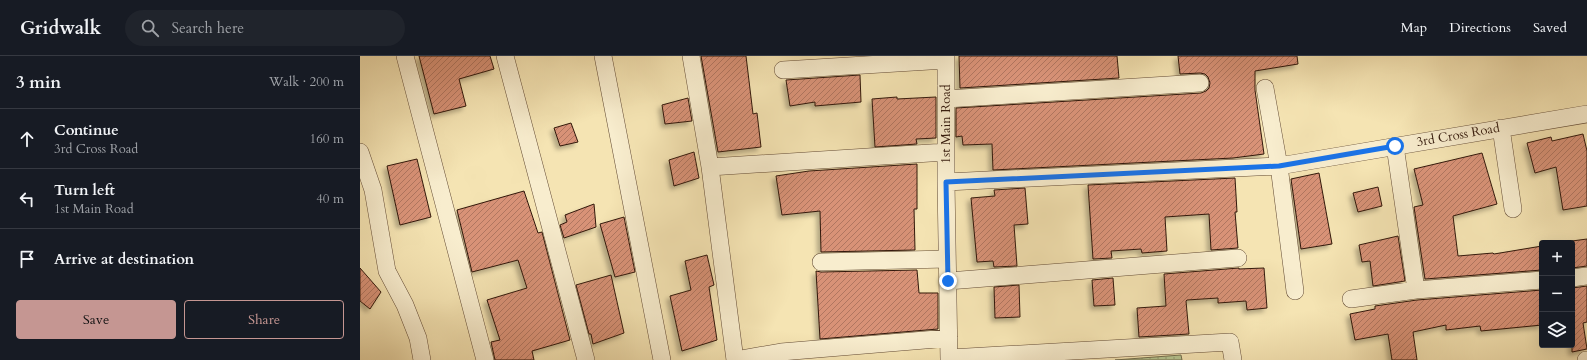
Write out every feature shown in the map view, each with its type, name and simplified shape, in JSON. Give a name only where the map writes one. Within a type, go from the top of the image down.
[{"type":"street","points":[[405,56],[485,360]]},
{"type":"street","points":[[505,56],[586,360]]},
{"type":"street","points":[[603,56],[662,360]]},
{"type":"street","points":[[691,56],[710,167],[734,360],[949,338]]},
{"type":"street","points":[[783,70],[946,58]]},
{"type":"street","name":"1st Main Road","points":[[946,58],[946,182],[949,359]]},
{"type":"street","points":[[946,99],[1200,83]]},
{"type":"street","points":[[1265,88],[1279,166],[1295,291]]},
{"type":"street","name":"3rd Cross Road","points":[[946,182],[1279,166],[1587,114]]},
{"type":"street","points":[[1501,128],[1513,209]]},
{"type":"street","points":[[1395,146],[1416,290]]},
{"type":"street","points":[[360,152],[373,190],[387,271],[418,338],[422,360]]},
{"type":"street","points":[[710,167],[946,152]]},
{"type":"street","points":[[948,281],[1238,258]]},
{"type":"street","points":[[821,262],[947,259]]},
{"type":"street","points":[[1575,278],[1587,276]]},
{"type":"street","points":[[1351,299],[1416,290],[1539,280]]},
{"type":"street","points":[[949,359],[1230,342],[1233,360]]},
{"type":"green space","points":[[1181,355],[1182,360],[1115,360]]},
{"type":"building","points":[[419,56],[490,56],[494,69],[459,79],[466,106],[434,114]]},
{"type":"building","points":[[701,56],[746,56],[753,114],[757,113],[761,147],[718,152]]},
{"type":"building","points":[[959,56],[1117,56],[1119,78],[960,88]]},
{"type":"building","points":[[1178,56],[1297,56],[1298,64],[1255,71],[1255,90],[1264,154],[1233,158],[993,170],[992,144],[963,145],[962,136],[956,137],[956,108],[1201,93],[1206,91],[1209,88],[1210,83],[1208,77],[1205,74],[1200,73],[1180,74]]},
{"type":"building","points":[[860,75],[861,102],[815,106],[815,102],[790,106],[786,80]]},
{"type":"building","points":[[897,97],[897,99],[936,97],[936,138],[916,139],[917,144],[875,147],[872,99]]},
{"type":"building","points":[[688,98],[692,121],[665,124],[662,105]]},
{"type":"building","points":[[571,123],[578,142],[560,146],[554,128]]},
{"type":"building","points":[[1583,134],[1587,151],[1587,206],[1563,210],[1556,167],[1535,173],[1527,143],[1551,137],[1552,141]]},
{"type":"building","points":[[694,152],[699,178],[674,186],[669,160]]},
{"type":"building","points":[[1482,153],[1497,204],[1453,216],[1458,256],[1494,254],[1539,246],[1539,270],[1425,279],[1414,207],[1423,205],[1414,169]]},
{"type":"building","points":[[417,159],[431,217],[400,225],[387,166]]},
{"type":"building","points":[[917,164],[917,209],[914,209],[915,250],[821,252],[820,211],[782,215],[776,176],[809,171]]},
{"type":"building","points":[[1319,173],[1332,244],[1301,249],[1291,179]]},
{"type":"building","points":[[1235,178],[1237,212],[1235,212],[1238,248],[1211,250],[1209,214],[1165,217],[1167,251],[1142,253],[1141,249],[1111,251],[1112,258],[1093,259],[1088,185]]},
{"type":"building","points":[[1378,187],[1382,206],[1358,212],[1353,193]]},
{"type":"building","points":[[1025,188],[1028,224],[1014,225],[1017,266],[994,267],[993,261],[977,262],[971,198],[995,196],[994,190]]},
{"type":"building","points":[[524,191],[538,233],[542,232],[570,340],[532,351],[534,360],[495,360],[491,342],[500,340],[487,300],[527,288],[518,260],[472,272],[457,210]]},
{"type":"building","points":[[594,204],[596,227],[564,238],[560,225],[567,222],[565,215]]},
{"type":"building","points":[[624,217],[635,272],[615,277],[600,224]]},
{"type":"building","points":[[1398,236],[1405,281],[1373,286],[1370,261],[1362,262],[1359,245]]},
{"type":"building","points":[[1587,239],[1587,266],[1575,268],[1575,241]]},
{"type":"building","points":[[707,255],[714,285],[709,287],[717,340],[682,351],[670,296],[691,290],[685,261]]},
{"type":"building","points":[[360,268],[381,292],[370,309],[360,301]]},
{"type":"building","points":[[1239,268],[1264,268],[1267,308],[1247,310],[1246,301],[1218,303],[1218,298],[1187,300],[1189,334],[1139,337],[1137,308],[1166,306],[1164,274]]},
{"type":"building","points":[[917,270],[919,293],[938,293],[938,329],[820,339],[816,271]]},
{"type":"building","points":[[611,275],[624,333],[593,344],[576,285]]},
{"type":"building","points":[[1113,278],[1115,305],[1094,306],[1092,280]]},
{"type":"building","points":[[1019,285],[1020,317],[995,318],[994,287]]},
{"type":"building","points":[[1587,286],[1587,322],[1583,323],[1587,349],[1572,352],[1572,348],[1575,348],[1575,288]]},
{"type":"building","points":[[1539,290],[1539,325],[1481,331],[1480,326],[1446,330],[1446,325],[1413,332],[1417,360],[1392,360],[1388,334],[1355,340],[1350,314],[1375,309],[1375,306],[1417,300]]},
{"type":"route","points":[[948,281],[946,182],[1279,166],[1395,146]]}]
